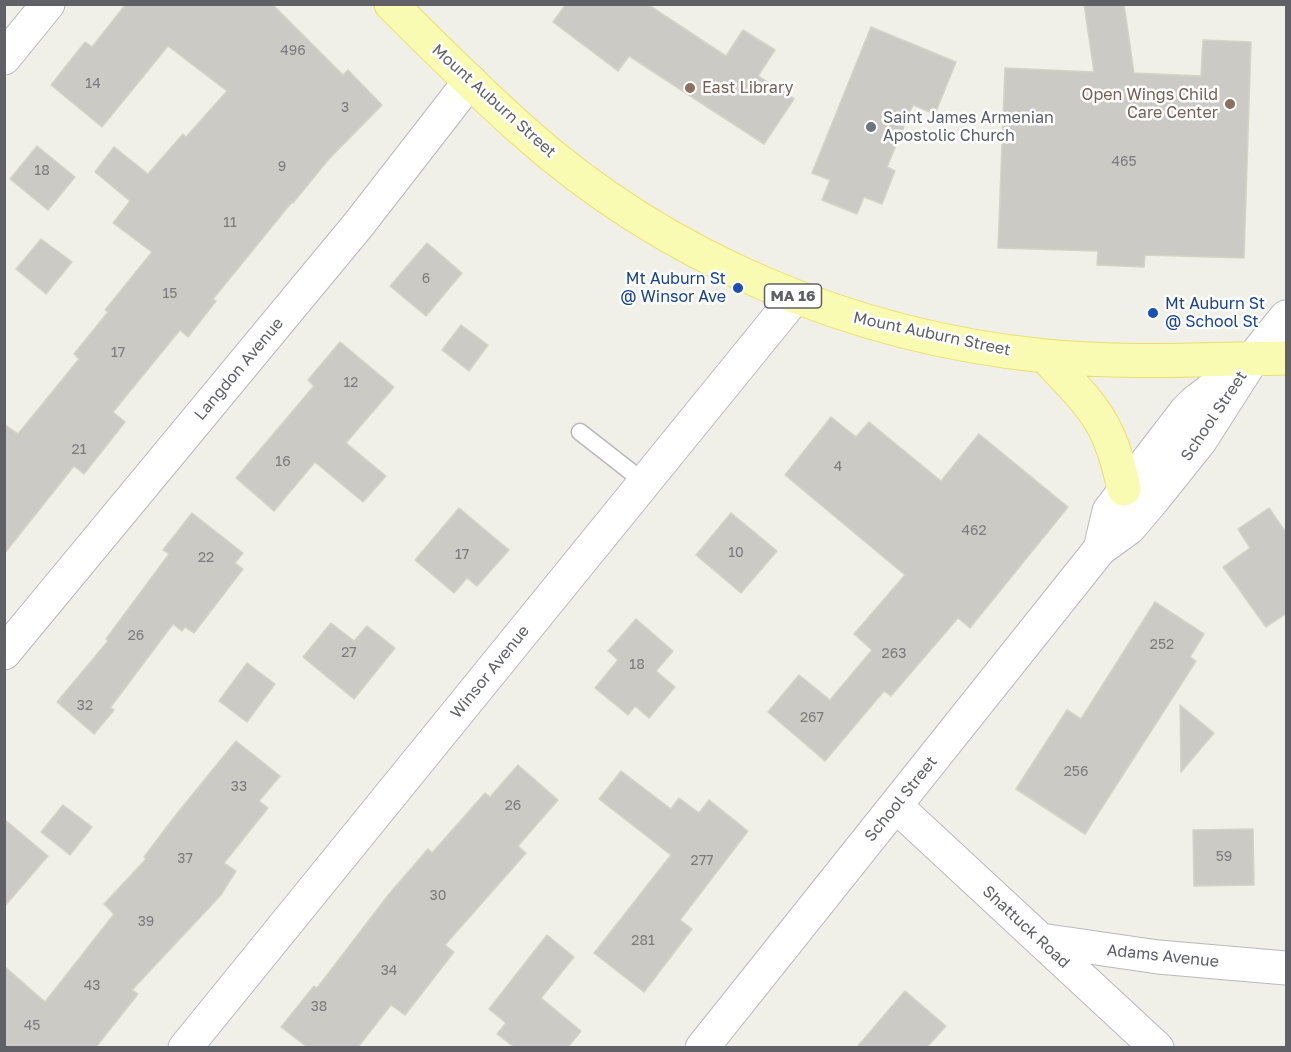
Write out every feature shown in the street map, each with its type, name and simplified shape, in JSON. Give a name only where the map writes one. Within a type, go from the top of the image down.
[{"type":"main road","name":"Mount Auburn Street","points":[[391,4],[532,139],[577,174],[686,247],[795,297],[848,316],[899,330],[999,350],[1045,356],[1102,359],[1287,358]]},
{"type":"main road","points":[[1045,356],[1084,399],[1100,421],[1113,451],[1124,489]]},
{"type":"street","points":[[4,58],[48,4]]},
{"type":"street","name":"Langdon Avenue","points":[[4,653],[359,224],[470,81]]},
{"type":"street","name":"Winsor Avenue","points":[[185,1047],[795,297]]},
{"type":"street","name":"School Street","points":[[702,1047],[1100,549],[1129,528],[1200,441],[1253,358],[1287,317]]},
{"type":"street","name":"School Street","points":[[1100,549],[1109,511],[1186,411],[1253,358]]},
{"type":"street","name":"Shattuck Road","points":[[896,806],[1157,1047]]},
{"type":"street","name":"Adams Avenue","points":[[1041,940],[1158,957],[1287,968]]},
{"type":"lane","points":[[580,432],[644,482]]},
{"type":"building","points":[[126,4],[272,4],[343,75],[348,70],[382,105],[328,160],[292,202],[213,299],[216,301],[188,337],[180,330],[113,412],[125,422],[84,474],[74,466],[4,554],[4,424],[18,434],[79,359],[74,354],[108,312],[105,310],[152,252],[113,223],[130,201],[95,172],[114,147],[148,174],[183,134],[186,137],[227,91],[168,46],[102,127],[51,85],[85,42],[92,47]]},
{"type":"building","points":[[566,4],[647,4],[726,56],[743,30],[775,50],[758,76],[794,99],[764,144],[629,56],[618,71],[553,22]]},
{"type":"building","points":[[1084,4],[1124,4],[1134,73],[1201,76],[1203,40],[1251,42],[1244,258],[1145,255],[1144,267],[1097,265],[1098,251],[998,248],[1005,68],[1094,72]]},
{"type":"building","name":"Saint James Armenian Apostolic Church","points":[[871,27],[956,62],[935,114],[913,105],[887,167],[895,171],[882,204],[864,197],[857,214],[822,200],[830,180],[812,173]]},
{"type":"building","points":[[37,146],[75,177],[48,210],[10,179]]},
{"type":"building","points":[[41,239],[72,262],[46,294],[16,269]]},
{"type":"building","points":[[427,243],[462,273],[426,316],[390,286]]},
{"type":"building","points":[[461,325],[488,345],[469,371],[442,350]]},
{"type":"building","points":[[340,342],[394,387],[346,443],[386,476],[363,502],[315,462],[274,511],[236,478],[314,386],[308,380]]},
{"type":"building","points":[[831,417],[856,437],[869,422],[941,481],[979,434],[1068,507],[970,628],[958,618],[891,696],[884,691],[825,761],[768,712],[799,675],[830,700],[872,650],[854,634],[905,575],[785,475]]},
{"type":"building","points":[[459,508],[509,550],[477,586],[467,578],[454,593],[415,560]]},
{"type":"building","points":[[1269,508],[1287,534],[1287,613],[1266,627],[1223,567],[1250,548],[1238,529]]},
{"type":"building","points":[[192,513],[243,553],[235,563],[243,569],[194,633],[185,627],[182,631],[173,624],[110,708],[114,710],[94,734],[57,702],[108,641],[106,639],[169,554],[163,550]]},
{"type":"building","points":[[731,513],[777,551],[741,593],[696,555]]},
{"type":"building","points":[[1155,602],[1204,634],[1190,657],[1196,661],[1085,834],[1016,789],[1067,710],[1081,719]]},
{"type":"building","points":[[636,619],[673,651],[656,671],[675,687],[649,718],[635,706],[628,715],[595,688],[618,660],[608,651]]},
{"type":"building","points":[[331,623],[354,641],[367,626],[395,648],[354,699],[303,657]]},
{"type":"building","points":[[247,663],[275,684],[247,722],[219,701]]},
{"type":"building","points":[[1180,705],[1214,733],[1181,772]]},
{"type":"building","points":[[236,741],[280,776],[259,801],[268,808],[224,863],[236,871],[221,895],[132,990],[138,994],[96,1047],[4,1047],[4,966],[45,1002],[114,914],[104,904],[146,859],[144,857],[175,816]]},
{"type":"building","points":[[518,765],[558,800],[518,846],[526,853],[445,945],[454,952],[405,1015],[391,1005],[358,1047],[307,1047],[281,1027],[314,986],[317,988],[389,894],[428,849],[432,853],[485,793],[490,797]]},
{"type":"building","points":[[621,771],[671,809],[679,798],[699,813],[709,800],[748,831],[680,920],[692,929],[644,992],[594,953],[671,855],[599,799]]},
{"type":"building","points":[[63,805],[92,827],[70,855],[41,832]]},
{"type":"building","points":[[4,819],[48,856],[4,907]]},
{"type":"building","points":[[1253,829],[1254,885],[1194,886],[1193,830]]},
{"type":"building","points":[[547,935],[574,957],[541,998],[581,1031],[568,1047],[514,1047],[497,1034],[506,1023],[489,1009]]},
{"type":"building","points":[[905,991],[946,1026],[927,1047],[857,1047]]},
{"type":"place","name":"East Library","points":[[690,88]]},
{"type":"place","name":"Open Wings Child Care Center","points":[[1230,104]]},
{"type":"place","name":"Saint James Armenian Apostolic Church","points":[[871,127]]},
{"type":"place","name":"Mt Auburn St @ Winsor Ave","points":[[738,288]]},
{"type":"place","name":"Mt Auburn St @ School St","points":[[1153,313]]}]
